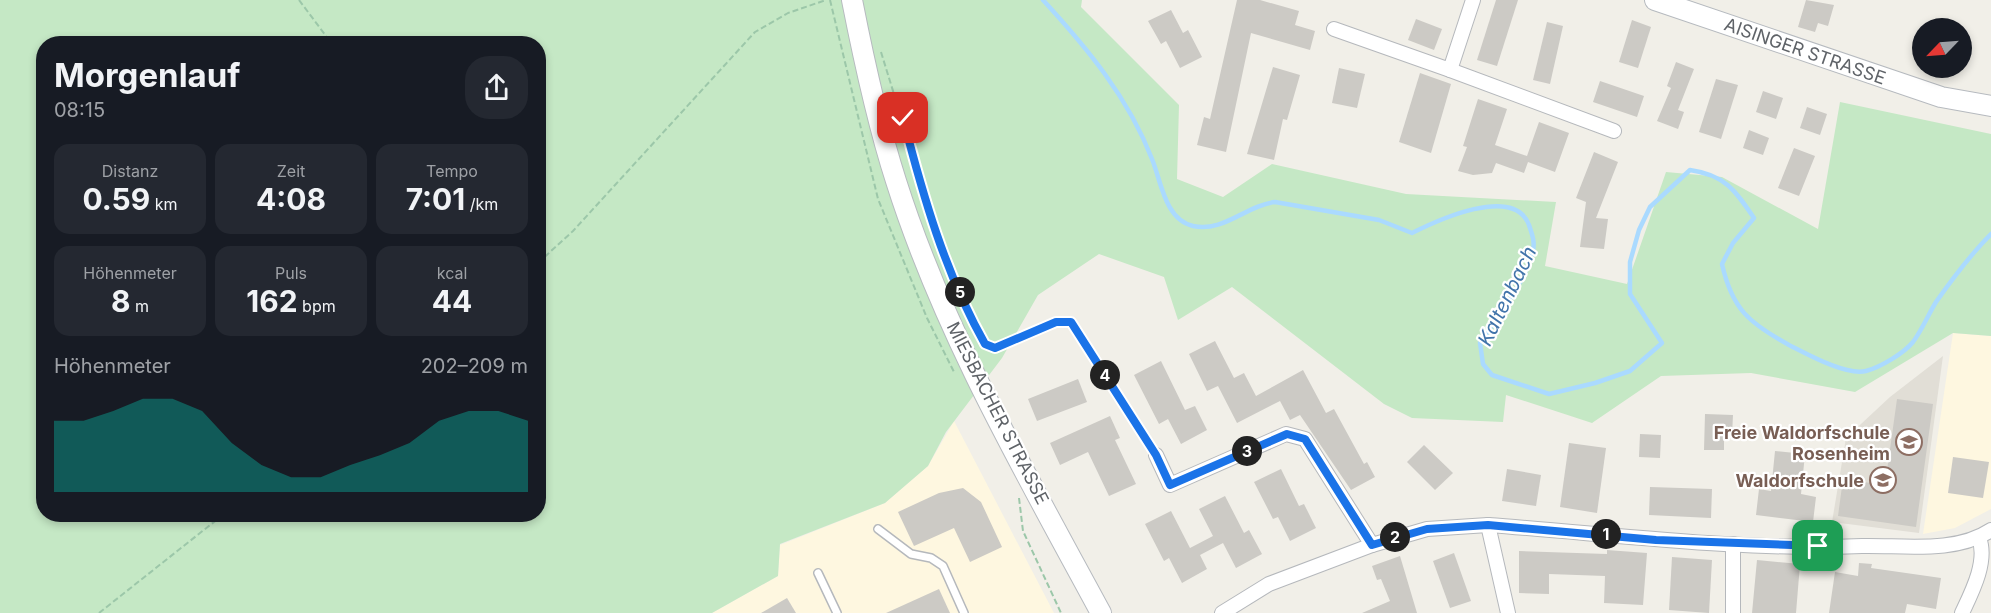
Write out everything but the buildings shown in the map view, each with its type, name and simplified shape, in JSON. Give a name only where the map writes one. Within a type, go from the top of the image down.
[{"type":"main road","name":"MIESBACHER STRASSE","points":[[852,0],[871,95],[896,183],[928,267],[963,348],[1101,613]]},
{"type":"main road","name":"AISINGER STRASSE","points":[[1655,0],[1941,97],[1991,106]]},
{"type":"street","points":[[1450,70],[1473,0]]},
{"type":"street","points":[[1334,29],[1614,131]]},
{"type":"street","points":[[1156,455],[1170,485],[1287,434],[1305,439],[1372,545]]},
{"type":"street","points":[[1488,525],[1508,613]]},
{"type":"street","points":[[1222,613],[1269,584],[1372,545],[1427,529],[1488,525],[1733,544],[1926,548],[1985,534],[1975,585],[1962,613]]},
{"type":"street","points":[[1733,544],[1733,613]]},
{"type":"lane","points":[[878,529],[911,554],[932,558],[943,566],[964,613]]},
{"type":"lane","points":[[818,573],[837,613]]},
{"type":"path","points":[[299,0],[326,36]]},
{"type":"path","points":[[546,256],[573,231],[755,32],[788,13],[826,0]]},
{"type":"path","points":[[880,50],[942,250],[985,344],[995,348],[1056,322],[1071,322],[1156,455]]},
{"type":"path","points":[[99,613],[215,522]]},
{"type":"shaded area","points":[[1953,333],[1991,336],[1991,509],[1955,528],[1923,534]]},
{"type":"shaded area","name":"Waldorfschule","points":[[1943,356],[1919,533],[1832,522],[1846,438],[1890,397]]},
{"type":"shaded area","points":[[954,421],[1054,613],[712,613],[778,576],[780,545],[885,503],[928,466]]},
{"type":"green space","points":[[0,0],[1082,0],[1081,7],[1179,105],[1177,179],[1223,197],[1272,164],[1406,194],[1556,202],[1545,266],[1627,284],[1666,172],[1722,177],[1818,229],[1840,102],[1991,134],[1991,336],[1953,333],[1855,392],[1751,373],[1661,376],[1592,423],[1506,395],[1503,422],[1412,418],[1384,404],[1232,287],[1178,320],[1164,277],[1099,254],[1038,295],[1002,358],[946,432],[928,466],[885,503],[780,544],[778,576],[712,613],[0,613]]},
{"type":"waterway","name":"Kaltenbach","points":[[1043,0],[1075,36],[1119,94],[1142,136],[1170,208],[1184,222],[1193,226],[1215,226],[1255,208],[1275,202],[1379,220],[1412,233],[1456,214],[1474,209],[1492,206],[1508,207],[1521,213],[1531,231],[1533,251],[1524,275],[1480,343],[1483,364],[1492,375],[1549,394],[1595,383],[1630,371],[1662,343],[1630,294],[1630,262],[1639,230],[1650,207],[1690,170],[1702,172],[1728,185],[1754,218],[1733,243],[1722,264],[1731,293],[1744,313],[1753,322],[1789,345],[1848,370],[1858,372],[1872,369],[1904,351],[1916,337],[1949,284],[1991,234]]},
{"type":"place","name":"Freie Waldorfschule Rosenheim","points":[[1909,442]]},
{"type":"place","name":"Waldorfschule","points":[[1883,480]]},
{"type":"route","points":[[903,118],[921,187],[942,250],[968,312],[985,344],[995,348],[1056,322],[1071,322],[1156,455],[1170,485],[1287,434],[1305,439],[1372,545],[1415,531],[1452,525],[1488,525],[1587,532],[1656,540],[1818,546]]}]
